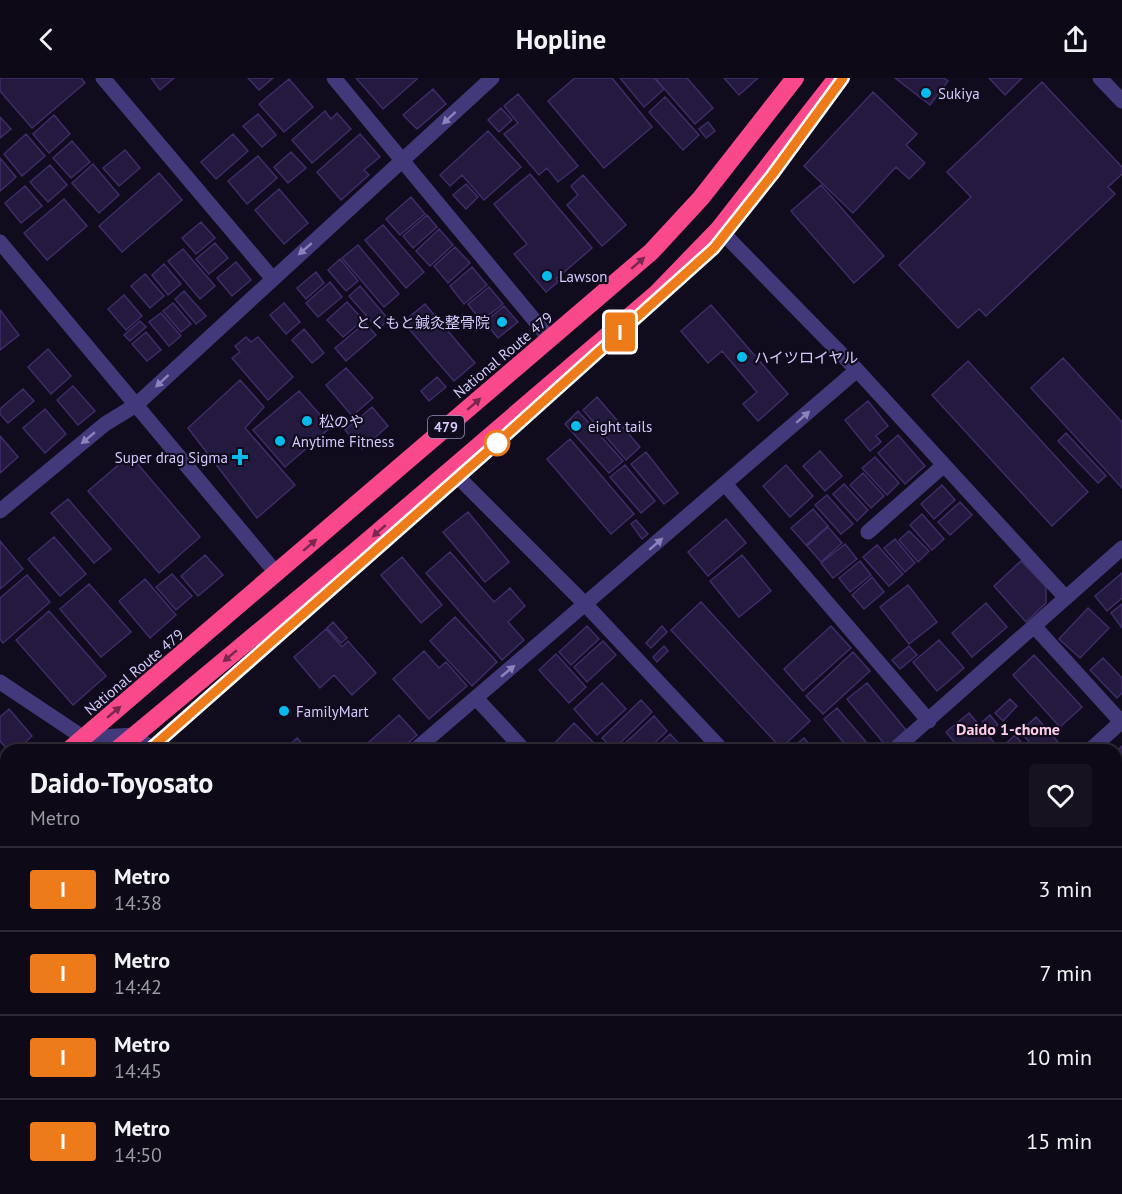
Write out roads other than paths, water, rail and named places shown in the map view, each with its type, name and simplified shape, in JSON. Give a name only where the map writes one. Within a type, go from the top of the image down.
[{"type":"highway","name":"National Route 479","points":[[76,744],[651,252],[701,198],[795,78]]},
{"type":"highway","name":"479","points":[[124,744],[356,551],[657,293],[719,229],[837,78]]},
{"type":"street","points":[[103,78],[272,278]]},
{"type":"street","points":[[334,78],[550,339]]},
{"type":"street","points":[[0,511],[105,424],[136,405],[492,78]]},
{"type":"street","points":[[1100,78],[1122,101]]},
{"type":"street","points":[[719,229],[857,370],[1066,598]]},
{"type":"street","points":[[0,242],[277,573]]},
{"type":"street","points":[[422,744],[857,370]]},
{"type":"street","points":[[868,532],[944,465]]},
{"type":"street","points":[[450,469],[586,604],[716,744]]},
{"type":"street","points":[[725,484],[928,721]]},
{"type":"street","points":[[901,744],[1122,548]]},
{"type":"street","points":[[1034,626],[1121,722],[1097,744]]},
{"type":"street","points":[[0,682],[84,738],[134,735],[145,744]]},
{"type":"street","points":[[476,698],[518,744]]},
{"type":"metro line","name":"I","points":[[156,744],[714,248],[772,175],[843,78]]},
{"type":"place","name":"Sukiya","points":[[926,93]]},
{"type":"place","name":"Lawson","points":[[547,276]]},
{"type":"place","name":"とくもと鍼灸整骨院","points":[[502,322]]},
{"type":"place","name":"ハイツロイヤル","points":[[742,357]]},
{"type":"place","name":"松のや","points":[[307,421]]},
{"type":"place","name":"eight tails","points":[[576,426]]},
{"type":"place","name":"Anytime Fitness","points":[[280,441]]},
{"type":"place","name":"Super drag Sigma","points":[[240,457]]},
{"type":"place","name":"FamilyMart","points":[[284,711]]},
{"type":"district","name":"Daido 1-chome","points":[[1008,729]]}]
